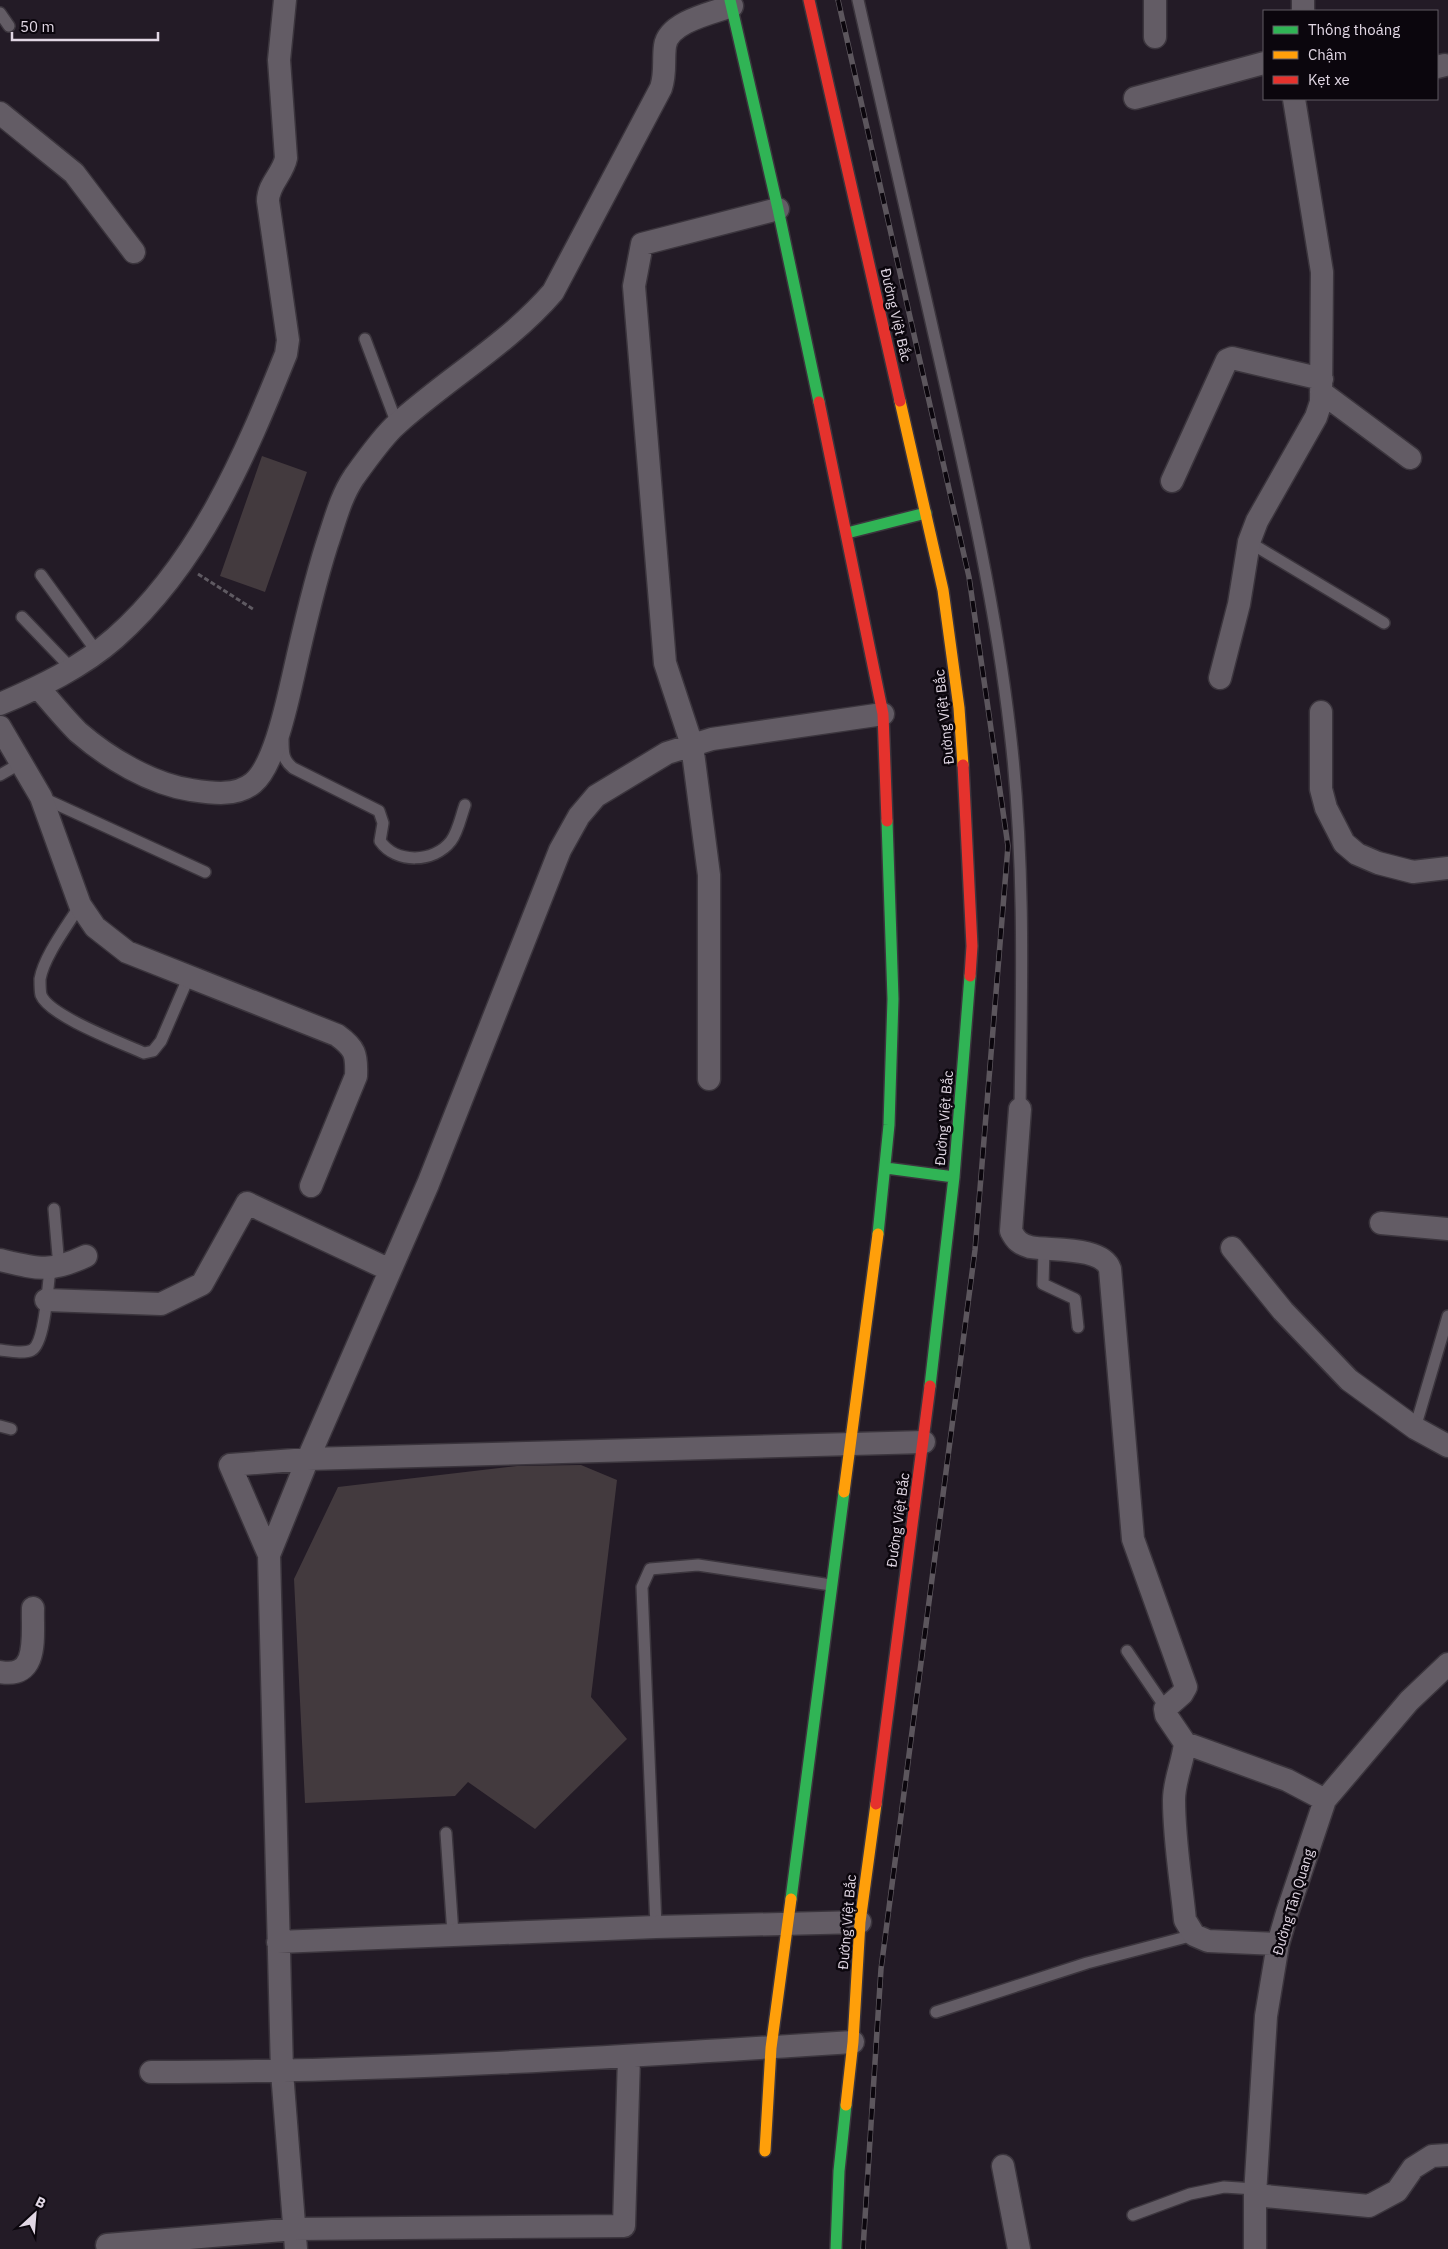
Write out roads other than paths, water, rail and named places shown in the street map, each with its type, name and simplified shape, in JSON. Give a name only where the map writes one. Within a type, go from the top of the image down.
[{"type":"main road","name":"Đường Việt Bắc","points":[[809,0],[943,590],[957,689],[968,830],[972,946],[954,1177],[924,1442],[860,1922],[853,2042],[839,2171],[836,2249]]},
{"type":"main road","points":[[731,3],[778,209],[847,533],[883,714],[893,999],[886,1168],[852,1444],[831,1586],[771,2048],[764,2151]]},
{"type":"main road","points":[[847,533],[926,513]]},
{"type":"main road","points":[[886,1168],[954,1177]]},
{"type":"street","points":[[0,704],[38,687],[97,652],[115,638],[152,602],[217,507],[253,437],[286,354],[288,340],[284,300],[268,201],[268,194],[286,158],[279,60],[285,0]]},
{"type":"street","points":[[1155,0],[1155,37]]},
{"type":"street","points":[[38,687],[77,730],[95,746],[121,762],[179,788],[211,793],[235,792],[253,783],[263,768],[283,718],[313,590],[342,498],[355,476],[397,424],[514,331],[553,292],[661,88],[665,76],[665,42],[677,26],[731,3]]},
{"type":"street","points":[[1135,98],[1263,63]]},
{"type":"street","points":[[1220,678],[1239,604],[1249,542],[1257,521],[1316,417],[1321,402],[1322,272],[1294,100]]},
{"type":"street","points":[[0,112],[74,173],[134,252]]},
{"type":"street","points":[[709,1079],[709,875],[692,745],[665,663],[634,286],[642,244],[778,209]]},
{"type":"street","points":[[1172,481],[1227,360],[1232,358],[1321,385],[1410,458]]},
{"type":"street","points":[[1322,712],[1322,789],[1326,808],[1344,843],[1357,854],[1378,863],[1413,872],[1448,868]]},
{"type":"street","points":[[269,1555],[308,1459],[428,1184],[560,850],[579,816],[596,796],[667,753],[712,739],[883,714]]},
{"type":"street","points":[[0,727],[41,797],[80,905],[96,927],[108,939],[127,952],[336,1035],[350,1044],[357,1058],[356,1076],[311,1186]]},
{"type":"street","points":[[1020,1109],[1011,1231],[1021,1244],[1044,1250],[1098,1256],[1108,1263],[1110,1269],[1133,1539],[1186,1687],[1182,1694],[1166,1707],[1166,1715],[1185,1743],[1286,1780],[1325,1800]]},
{"type":"street","points":[[46,1300],[161,1304],[202,1284],[247,1203],[390,1270]]},
{"type":"street","points":[[1381,1223],[1448,1229]]},
{"type":"street","points":[[1232,1248],[1283,1311],[1349,1380],[1415,1428],[1448,1446]]},
{"type":"street","points":[[0,1260],[55,1268],[86,1256]]},
{"type":"street","points":[[295,2239],[282,2072],[269,1555],[230,1464],[308,1459],[924,1442]]},
{"type":"street","points":[[0,1672],[13,1674],[23,1670],[30,1661],[33,1608]]},
{"type":"street","name":"Đường Tân Quang","points":[[1255,2249],[1255,2192],[1266,2016],[1278,1944],[1325,1800],[1409,1700],[1448,1664]]},
{"type":"street","points":[[1185,1743],[1183,1757],[1176,1778],[1174,1800],[1185,1920],[1194,1935],[1208,1941],[1278,1944]]},
{"type":"street","points":[[278,1942],[656,1927],[860,1922]]},
{"type":"street","points":[[151,2072],[282,2072],[629,2057],[853,2042]]},
{"type":"street","points":[[106,2245],[624,2226],[629,2057]]},
{"type":"street","points":[[1255,2192],[1369,2206],[1396,2191],[1413,2168],[1432,2156],[1448,2155]]},
{"type":"street","points":[[1003,2166],[1019,2249]]},
{"type":"lane","points":[[858,0],[979,535],[1010,730],[1021,848],[1023,975],[1020,1109]]},
{"type":"lane","points":[[0,13],[9,26]]},
{"type":"lane","points":[[365,339],[397,424]]},
{"type":"lane","points":[[1249,542],[1384,623]]},
{"type":"lane","points":[[41,575],[97,652]]},
{"type":"lane","points":[[22,617],[71,668]]},
{"type":"lane","points":[[283,718],[282,754],[286,762],[305,776],[379,811],[382,823],[380,841],[388,850],[404,857],[427,858],[452,841],[465,805]]},
{"type":"lane","points":[[0,775],[21,763]]},
{"type":"lane","points":[[41,797],[205,872]]},
{"type":"lane","points":[[80,905],[45,965],[40,980],[41,995],[49,1005],[68,1019],[144,1053],[154,1051],[161,1041],[189,976]]},
{"type":"lane","points":[[0,1350],[24,1351],[32,1350],[36,1346],[42,1330],[46,1300],[55,1268],[54,1209]]},
{"type":"lane","points":[[1044,1250],[1043,1284],[1075,1299],[1078,1327]]},
{"type":"lane","points":[[1415,1428],[1448,1316]]},
{"type":"lane","points":[[656,1927],[642,1587],[650,1569],[698,1565],[831,1586]]},
{"type":"lane","points":[[1127,1650],[1166,1707]]},
{"type":"lane","points":[[446,1833],[453,1934]]},
{"type":"lane","points":[[936,2012],[1088,1963],[1194,1935]]},
{"type":"lane","points":[[1133,2215],[1190,2194],[1224,2187],[1255,2192]]},
{"type":"railway","points":[[838,0],[969,577],[1008,846],[975,1250],[881,1969],[863,2249]]}]
